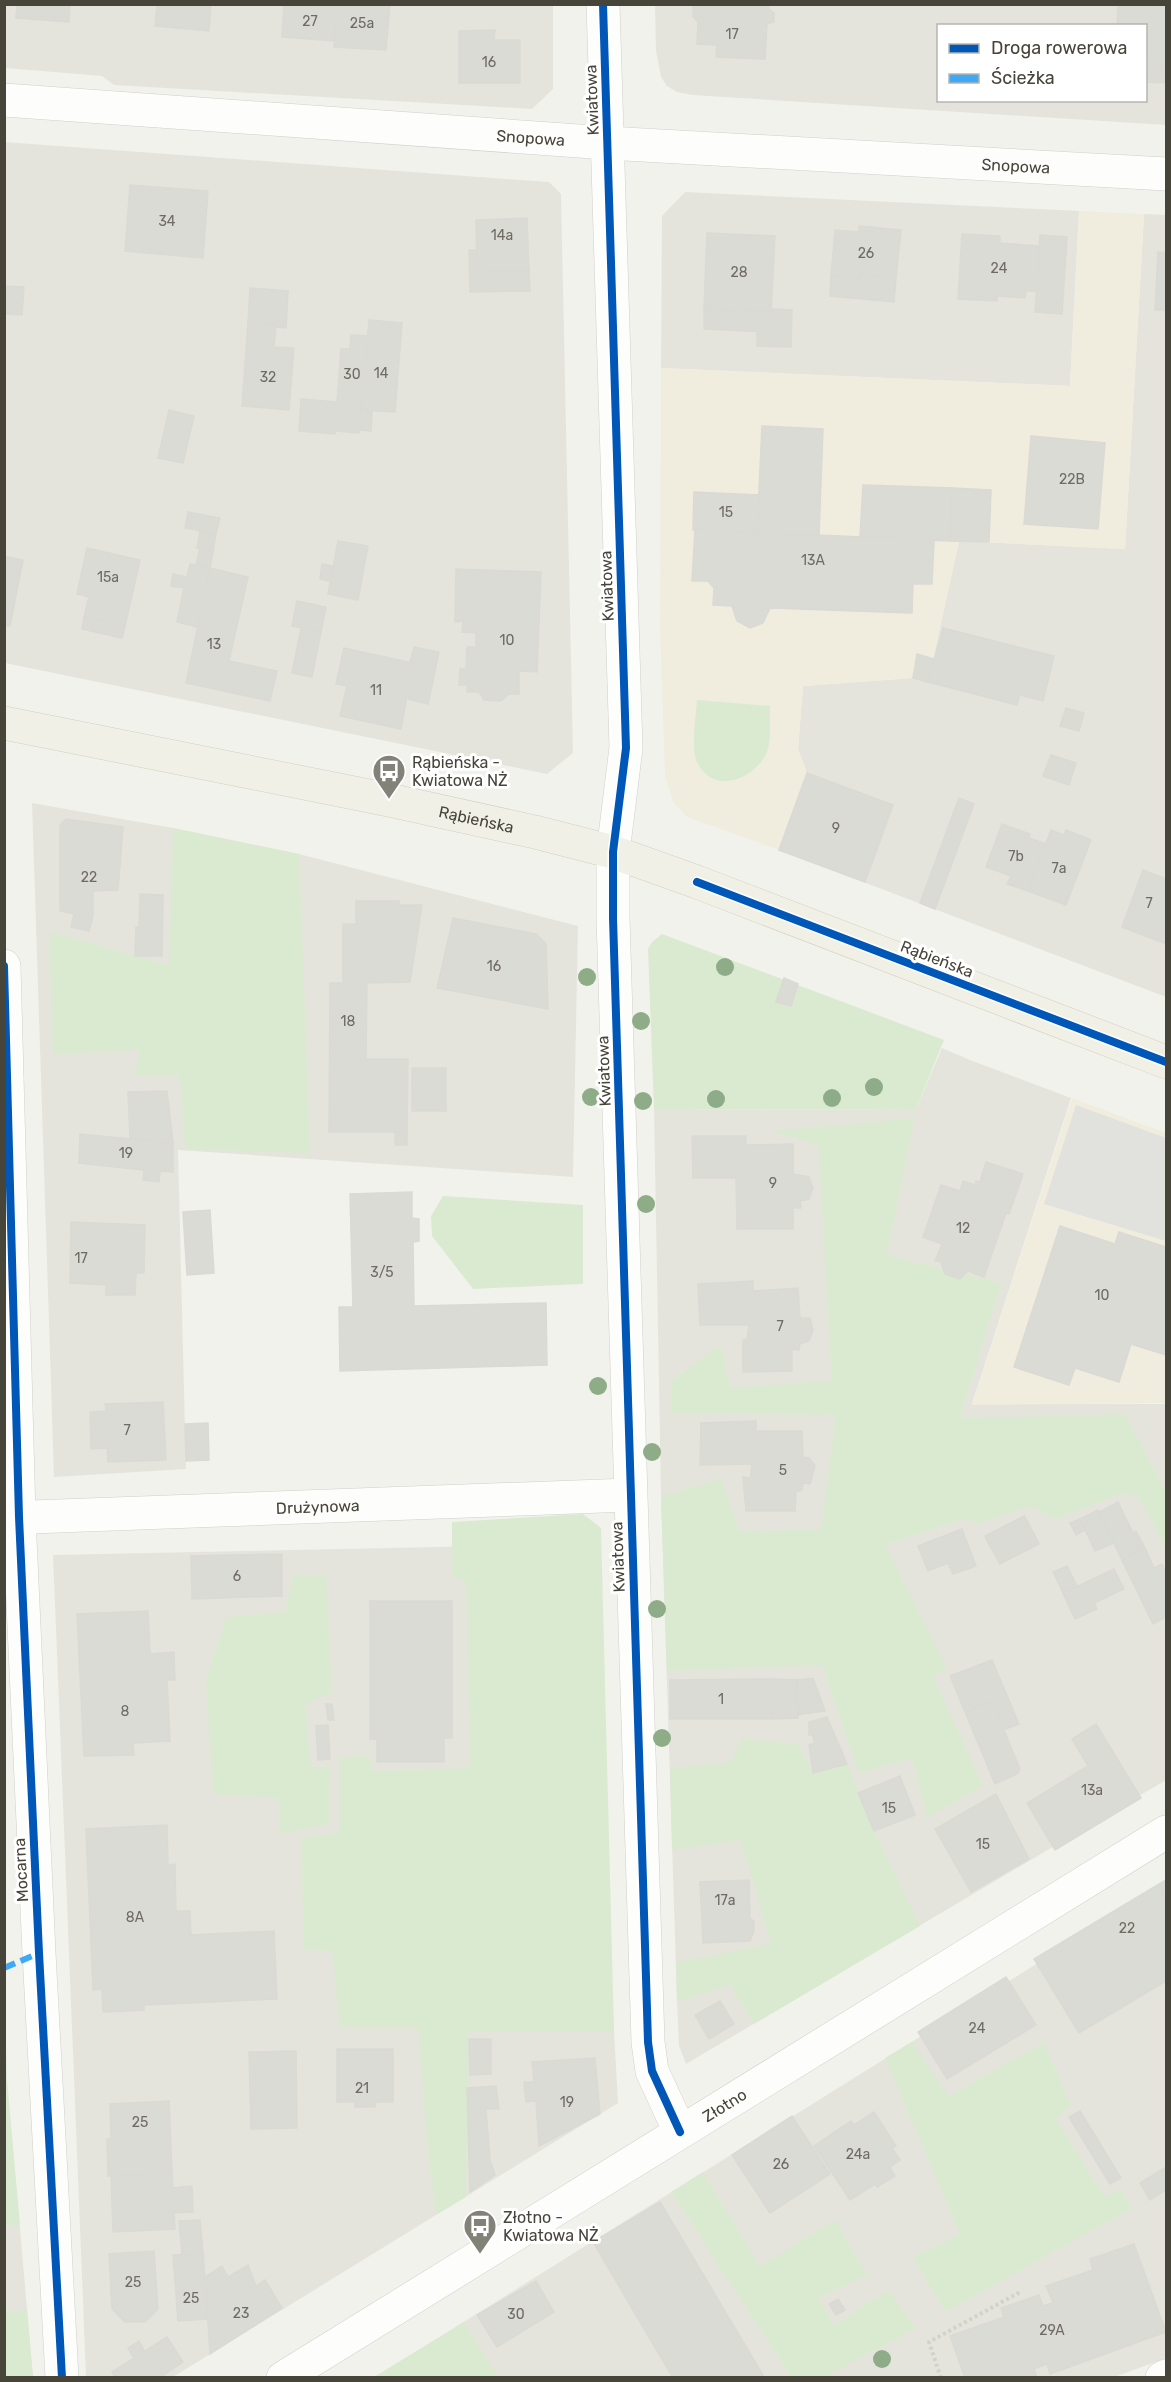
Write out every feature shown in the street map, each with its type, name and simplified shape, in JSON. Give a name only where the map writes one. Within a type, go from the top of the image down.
[{"type":"main road","name":"Rąbieńska","points":[[4,723],[389,800],[536,832],[613,852],[1167,1062]]},
{"type":"street","name":"Kwiatowa","points":[[603,4],[626,748],[613,852],[629,1495],[648,2042],[652,2071],[680,2132]]},
{"type":"street","name":"Snopowa","points":[[4,100],[607,143],[1167,174]]},
{"type":"street","name":"Mocarna","points":[[4,966],[12,1518],[62,2378]]},
{"type":"street","name":"Drużynowa","points":[[12,1518],[629,1495]]},
{"type":"street","name":"Złotno","points":[[283,2378],[1167,1832]]},
{"type":"street","points":[[1162,2378],[1167,2376]]},
{"type":"path","points":[[941,2378],[929,2342],[1022,2292]]},
{"type":"shaded area","points":[[4,5],[553,5],[553,89],[532,109],[114,85],[102,76],[5,68]]},
{"type":"shaded area","points":[[655,5],[1166,5],[1166,125],[692,95],[677,92],[667,86],[661,77],[656,51]]},
{"type":"shaded area","points":[[4,142],[549,182],[561,194],[573,753],[547,774],[5,663]]},
{"type":"shaded area","points":[[685,192],[1079,211],[1070,386],[661,368],[662,216]]},
{"type":"shaded area","points":[[1079,211],[1144,214],[1125,549],[959,541],[928,682],[913,678],[803,686],[798,749],[807,773],[779,850],[687,817],[674,803],[665,777],[660,628],[661,368],[1070,386]]},
{"type":"shaded area","points":[[1144,214],[1166,215],[1166,997],[779,850],[807,773],[798,749],[803,686],[913,678],[928,682],[959,541],[1125,549]]},
{"type":"shaded area","points":[[32,803],[173,828],[299,854],[578,926],[573,1177],[178,1150],[186,1469],[54,1477]]},
{"type":"shaded area","points":[[942,1048],[1071,1098],[972,1404],[1166,1404],[1166,1780],[686,2064],[679,2046],[677,2001],[661,1496],[654,1110],[916,1109]]},
{"type":"shaded area","points":[[1072,1098],[1166,1133],[1166,1403],[972,1405]]},
{"type":"shaded area","points":[[1076,1105],[1166,1138],[1166,1241],[1044,1204]]},
{"type":"shaded area","points":[[587,1544],[618,2103],[173,2377],[86,2377],[53,1555]]},
{"type":"shaded area","points":[[1166,1883],[1166,2358],[1112,2378],[374,2378]]},
{"type":"shaded area","points":[[4,2081],[7,2081],[33,2377],[5,2377]]},
{"type":"green space","points":[[697,700],[770,706],[769,747],[762,761],[745,776],[735,780],[714,779],[705,774],[698,764],[694,750]]},
{"type":"green space","points":[[173,828],[299,854],[310,1153],[185,1149],[180,1075],[134,1076],[140,1050],[53,1054],[49,932],[169,965]]},
{"type":"green space","points":[[662,934],[944,1040],[916,1109],[654,1110],[648,949],[652,942]]},
{"type":"green space","points":[[914,1118],[887,1255],[1001,1283],[960,1418],[1125,1414],[1166,1492],[1166,1547],[1138,1496],[1122,1493],[1055,1519],[1030,1506],[977,1524],[966,1518],[885,1545],[947,1668],[933,1677],[983,1785],[927,1818],[912,1758],[859,1773],[822,1665],[667,1671],[661,1496],[722,1479],[739,1532],[821,1529],[836,1415],[670,1413],[672,1380],[721,1345],[730,1388],[832,1380],[818,1145],[773,1131]]},
{"type":"green space","points":[[443,1196],[583,1205],[583,1284],[473,1289],[432,1236],[431,1216]]},
{"type":"green space","points":[[583,1514],[601,1528],[614,2031],[468,2032],[466,2197],[436,2215],[427,2143],[418,2028],[340,2028],[332,1951],[303,1949],[302,1838],[339,1832],[339,1758],[369,1755],[372,1771],[470,1768],[466,1581],[452,1576],[452,1522]]},
{"type":"green space","points":[[293,1575],[326,1575],[332,1692],[305,1704],[311,1767],[330,1767],[329,1824],[280,1834],[278,1798],[213,1794],[206,1679],[226,1617],[286,1612]]},
{"type":"green space","points":[[740,1739],[798,1744],[813,1773],[847,1764],[874,1831],[920,1926],[754,2024],[730,1985],[677,2001],[676,1962],[771,1944],[741,1840],[672,1850],[670,1768],[731,1762]]},
{"type":"green space","points":[[5,2011],[7,2081],[20,2225],[5,2225]]},
{"type":"green space","points":[[912,2042],[948,2096],[1044,2043],[1071,2105],[1056,2120],[1105,2197],[1120,2188],[1132,2208],[945,2312],[913,2257],[960,2234],[885,2058]]},
{"type":"green space","points":[[703,2172],[760,2266],[835,2220],[867,2275],[818,2298],[834,2325],[888,2290],[916,2328],[825,2377],[791,2377],[671,2192]]},
{"type":"green space","points":[[27,2310],[33,2377],[5,2377],[5,2312]]},
{"type":"green space","points":[[464,2322],[498,2377],[374,2377]]},
{"type":"building","points":[[17,4],[70,4],[69,22],[16,18]]},
{"type":"building","points":[[157,4],[211,4],[209,31],[155,26]]},
{"type":"building","points":[[284,4],[337,4],[335,41],[282,37]]},
{"type":"building","points":[[337,4],[390,4],[386,50],[334,47]]},
{"type":"building","points":[[696,4],[769,4],[769,9],[774,13],[774,22],[767,24],[765,59],[716,57],[717,45],[697,44],[698,22],[693,17],[693,7]]},
{"type":"building","points":[[1118,4],[1166,4],[1166,65],[1147,64],[1147,24],[1117,24]]},
{"type":"building","points":[[495,30],[494,40],[520,40],[520,83],[459,83],[459,31]]},
{"type":"building","points":[[1147,64],[1166,65],[1166,83],[1147,82]]},
{"type":"building","points":[[130,185],[208,191],[203,258],[125,251]]},
{"type":"building","points":[[527,218],[529,270],[477,272],[476,220]]},
{"type":"building","points":[[859,226],[901,230],[896,278],[860,274],[860,278],[831,276],[835,230],[859,232]]},
{"type":"building","points":[[707,233],[775,236],[771,311],[704,309]]},
{"type":"building","points":[[962,234],[1000,236],[1000,243],[1040,246],[1036,291],[1026,291],[1025,298],[997,296],[997,301],[958,299]]},
{"type":"building","points":[[1040,235],[1067,237],[1062,314],[1035,312]]},
{"type":"building","points":[[469,250],[477,250],[477,272],[529,270],[530,291],[470,292]]},
{"type":"building","points":[[1158,252],[1166,253],[1166,310],[1155,310]]},
{"type":"building","points":[[860,274],[896,278],[894,302],[830,296],[831,276],[860,278]]},
{"type":"building","points":[[4,286],[24,287],[22,315],[4,314]]},
{"type":"building","points":[[250,288],[288,291],[286,328],[248,322]]},
{"type":"building","points":[[704,309],[771,311],[771,332],[704,329]]},
{"type":"building","points":[[771,309],[792,310],[791,347],[757,346],[757,331],[771,332]]},
{"type":"building","points":[[369,320],[402,323],[395,412],[361,410]]},
{"type":"building","points":[[248,322],[276,325],[274,347],[294,348],[289,410],[242,406]]},
{"type":"building","points":[[351,335],[368,336],[359,433],[299,431],[301,399],[337,402],[341,349],[350,349]]},
{"type":"building","points":[[169,410],[194,416],[183,463],[158,458]]},
{"type":"building","points":[[361,410],[372,411],[371,431],[360,430]]},
{"type":"building","points":[[762,426],[823,429],[819,535],[757,533]]},
{"type":"building","points":[[1031,436],[1105,443],[1098,529],[1024,524]]},
{"type":"building","points":[[863,485],[952,488],[950,541],[860,537]]},
{"type":"building","points":[[952,488],[991,490],[989,542],[950,541]]},
{"type":"building","points":[[694,492],[759,495],[757,533],[693,530]]},
{"type":"building","points":[[188,512],[220,518],[216,534],[185,528]]},
{"type":"building","points":[[695,530],[934,540],[932,584],[913,584],[912,613],[770,608],[763,623],[750,628],[737,621],[732,606],[713,605],[714,588],[708,581],[692,581]]},
{"type":"building","points":[[200,531],[216,534],[213,551],[197,548]]},
{"type":"building","points":[[338,541],[368,546],[358,600],[328,594]]},
{"type":"building","points":[[87,548],[140,560],[125,626],[84,617],[89,597],[77,594]]},
{"type":"building","points":[[200,548],[213,551],[210,568],[196,565]]},
{"type":"building","points":[[4,556],[23,560],[10,626],[4,625]]},
{"type":"building","points":[[190,564],[210,568],[198,627],[177,622],[184,588],[171,586],[173,574],[187,577]]},
{"type":"building","points":[[322,564],[333,566],[330,581],[320,579]]},
{"type":"building","points":[[210,568],[248,577],[229,661],[277,671],[270,701],[186,683]]},
{"type":"building","points":[[456,569],[541,572],[537,672],[519,671],[519,694],[509,694],[501,701],[484,700],[479,692],[467,692],[467,685],[459,685],[460,669],[466,669],[467,647],[476,647],[476,633],[462,632],[463,621],[455,622]]},
{"type":"building","points":[[297,601],[326,607],[321,632],[292,626]]},
{"type":"building","points":[[84,617],[125,626],[122,638],[82,629]]},
{"type":"building","points":[[301,628],[321,632],[312,677],[292,673]]},
{"type":"building","points":[[943,628],[1054,656],[1043,701],[1020,695],[1017,705],[928,682]]},
{"type":"building","points":[[414,647],[439,652],[428,704],[408,699],[409,694],[406,694]]},
{"type":"building","points":[[344,648],[413,663],[401,729],[340,716],[347,686],[336,684]]},
{"type":"building","points":[[917,654],[934,659],[928,682],[913,678]]},
{"type":"building","points":[[1066,708],[1084,713],[1079,731],[1060,726]]},
{"type":"building","points":[[1051,755],[1076,763],[1069,785],[1043,776]]},
{"type":"building","points":[[807,773],[893,805],[865,882],[779,850]]},
{"type":"building","points":[[959,798],[974,804],[935,909],[920,903]]},
{"type":"building","points":[[66,819],[123,827],[118,890],[93,891],[93,916],[89,931],[71,927],[74,914],[60,911],[60,825]]},
{"type":"building","points":[[1002,824],[1030,834],[1029,838],[1046,844],[1028,891],[1007,884],[1011,876],[986,867]]},
{"type":"building","points":[[1051,830],[1064,835],[1066,830],[1091,840],[1066,905],[1028,891]]},
{"type":"building","points":[[1143,870],[1166,879],[1166,944],[1122,927]]},
{"type":"building","points":[[140,894],[163,895],[162,956],[135,956]]},
{"type":"building","points":[[356,901],[399,901],[399,905],[422,905],[410,982],[367,983],[366,1059],[408,1059],[407,1132],[329,1132],[330,983],[343,983],[343,924],[356,924]]},
{"type":"building","points":[[453,918],[536,934],[546,944],[548,1009],[437,988]]},
{"type":"building","points":[[784,978],[798,984],[791,1006],[776,1002]]},
{"type":"building","points":[[412,1068],[446,1068],[446,1111],[412,1111]]},
{"type":"building","points":[[167,1091],[173,1143],[130,1138],[128,1092]]},
{"type":"building","points":[[395,1132],[407,1132],[407,1145],[395,1145]]},
{"type":"building","points":[[80,1134],[173,1143],[173,1172],[160,1171],[159,1182],[143,1180],[144,1170],[79,1163]]},
{"type":"building","points":[[692,1136],[746,1136],[746,1145],[793,1144],[793,1174],[809,1177],[813,1188],[809,1199],[800,1201],[801,1208],[793,1208],[793,1229],[737,1229],[736,1178],[693,1178]]},
{"type":"building","points":[[986,1162],[1023,1174],[1009,1214],[1006,1213],[984,1277],[968,1271],[960,1279],[945,1274],[941,1262],[935,1261],[942,1244],[923,1237],[941,1185],[960,1191],[963,1181],[975,1185],[976,1181],[980,1182]]},
{"type":"building","points":[[412,1192],[412,1218],[419,1219],[419,1241],[413,1242],[414,1306],[546,1303],[547,1365],[340,1371],[339,1307],[353,1307],[350,1194]]},
{"type":"building","points":[[210,1210],[214,1273],[187,1275],[183,1212]]},
{"type":"building","points":[[71,1222],[145,1225],[144,1273],[136,1273],[135,1295],[106,1295],[106,1285],[70,1283]]},
{"type":"building","points":[[1060,1226],[1115,1244],[1119,1232],[1166,1247],[1166,1355],[1131,1344],[1119,1382],[1075,1368],[1069,1385],[1014,1367]]},
{"type":"building","points":[[753,1281],[753,1291],[798,1288],[800,1318],[810,1318],[813,1330],[809,1341],[800,1344],[799,1350],[792,1349],[792,1371],[743,1372],[743,1340],[747,1339],[749,1325],[700,1325],[698,1284]]},
{"type":"building","points":[[163,1402],[166,1460],[108,1462],[107,1448],[91,1449],[90,1412],[106,1411],[105,1404]]},
{"type":"building","points":[[756,1421],[756,1431],[802,1431],[803,1457],[809,1458],[815,1466],[810,1484],[803,1483],[802,1490],[796,1492],[795,1511],[746,1511],[743,1477],[750,1478],[752,1464],[700,1465],[701,1423]]},
{"type":"building","points":[[208,1423],[209,1460],[186,1461],[185,1424]]},
{"type":"building","points":[[1118,1502],[1133,1533],[1136,1531],[1145,1548],[1122,1560],[1099,1512]]},
{"type":"building","points":[[1098,1510],[1114,1543],[1095,1551],[1080,1519]]},
{"type":"building","points":[[1024,1516],[1029,1524],[989,1544],[985,1536]]},
{"type":"building","points":[[1080,1519],[1085,1530],[1076,1535],[1070,1523]]},
{"type":"building","points":[[1029,1524],[1039,1544],[1000,1564],[989,1544]]},
{"type":"building","points":[[962,1529],[976,1566],[953,1574],[948,1563],[928,1571],[918,1546]]},
{"type":"building","points":[[1145,1548],[1154,1568],[1162,1564],[1166,1573],[1166,1617],[1153,1624],[1122,1560]]},
{"type":"building","points":[[282,1554],[282,1596],[192,1599],[191,1556]]},
{"type":"building","points":[[1067,1566],[1077,1586],[1063,1593],[1053,1572]]},
{"type":"building","points":[[1114,1569],[1124,1589],[1094,1603],[1097,1609],[1075,1619],[1063,1593]]},
{"type":"building","points":[[370,1601],[452,1601],[452,1738],[444,1738],[444,1762],[377,1762],[377,1739],[370,1739]]},
{"type":"building","points":[[148,1611],[150,1654],[174,1652],[175,1680],[167,1680],[170,1741],[133,1743],[134,1755],[84,1756],[77,1614]]},
{"type":"building","points":[[992,1660],[1019,1724],[1003,1730],[992,1701],[965,1712],[950,1676]]},
{"type":"building","points":[[813,1678],[825,1711],[798,1715],[797,1680]]},
{"type":"building","points":[[772,1679],[772,1719],[670,1719],[670,1680]]},
{"type":"building","points":[[772,1679],[797,1680],[798,1718],[772,1719]]},
{"type":"building","points":[[992,1701],[1020,1769],[1017,1774],[995,1784],[965,1712]]},
{"type":"building","points":[[326,1704],[332,1704],[334,1720],[328,1720]]},
{"type":"building","points":[[827,1717],[847,1764],[813,1773],[809,1745],[815,1743],[812,1734],[809,1735],[809,1722]]},
{"type":"building","points":[[1096,1724],[1141,1798],[1055,1850],[1027,1803],[1088,1766],[1072,1739]]},
{"type":"building","points":[[328,1725],[330,1759],[318,1760],[316,1726]]},
{"type":"building","points":[[900,1776],[915,1815],[874,1831],[858,1793]]},
{"type":"building","points":[[996,1794],[1029,1859],[971,1892],[935,1829]]},
{"type":"building","points":[[167,1825],[168,1865],[175,1864],[176,1911],[190,1911],[191,1935],[274,1931],[277,1999],[144,2005],[144,2010],[103,2012],[102,1989],[93,1990],[86,1829]]},
{"type":"building","points":[[749,1880],[750,1918],[754,1921],[754,1931],[750,1941],[703,1943],[700,1882]]},
{"type":"building","points":[[1166,1880],[1166,1896],[1159,1884]]},
{"type":"building","points":[[1159,1884],[1166,1896],[1166,1981],[1079,2033],[1034,1959]]},
{"type":"building","points":[[1006,1977],[1036,2025],[947,2079],[918,2032]]},
{"type":"building","points":[[720,2001],[734,2024],[709,2039],[695,2015]]},
{"type":"building","points":[[469,2039],[491,2039],[491,2074],[470,2075]]},
{"type":"building","points":[[337,2049],[393,2049],[393,2102],[376,2102],[375,2107],[355,2107],[355,2102],[337,2102]]},
{"type":"building","points":[[296,2051],[297,2128],[251,2129],[249,2052]]},
{"type":"building","points":[[595,2058],[600,2114],[539,2146],[536,2101],[526,2102],[524,2082],[534,2082],[532,2062]]},
{"type":"building","points":[[496,2086],[499,2109],[486,2109],[490,2160],[495,2175],[470,2192],[467,2088]]},
{"type":"building","points":[[169,2101],[172,2173],[108,2176],[107,2139],[111,2139],[110,2104]]},
{"type":"building","points":[[1080,2111],[1121,2178],[1110,2184],[1069,2117]]},
{"type":"building","points":[[874,2112],[896,2146],[892,2148],[900,2160],[890,2167],[895,2176],[877,2187],[875,2184],[850,2200],[814,2146],[851,2121],[854,2125]]},
{"type":"building","points":[[792,2116],[830,2174],[770,2213],[732,2155]]},
{"type":"building","points":[[1166,2167],[1166,2190],[1150,2200],[1140,2183]]},
{"type":"building","points":[[172,2173],[173,2188],[192,2186],[193,2212],[174,2213],[175,2229],[113,2232],[111,2176]]},
{"type":"building","points":[[660,2202],[763,2375],[758,2378],[673,2378],[593,2242]]},
{"type":"building","points":[[200,2220],[203,2253],[182,2254],[179,2221]]},
{"type":"building","points":[[1134,2244],[1166,2332],[1050,2374],[1047,2364],[1034,2369],[1037,2378],[965,2378],[950,2336],[1004,2317],[1001,2308],[1039,2295],[1043,2306],[1053,2303],[1046,2286],[1093,2270],[1090,2259]]},
{"type":"building","points":[[154,2251],[158,2309],[145,2322],[125,2322],[112,2309],[109,2254]]},
{"type":"building","points":[[203,2253],[208,2319],[178,2321],[173,2255]]},
{"type":"building","points":[[248,2265],[256,2286],[265,2280],[282,2308],[210,2354],[205,2277],[222,2266],[228,2277]]},
{"type":"building","points":[[536,2281],[554,2312],[497,2347],[477,2315]]},
{"type":"building","points":[[838,2299],[845,2310],[836,2315],[829,2304]]},
{"type":"building","points":[[167,2337],[183,2362],[159,2378],[115,2378],[112,2372]]},
{"type":"building","points":[[139,2341],[144,2350],[133,2357],[128,2348]]},
{"type":"marked path","points":[[4,1968],[39,1953]]},
{"type":"cycle path","points":[[603,4],[626,748],[613,852],[613,918],[648,2042],[652,2071],[680,2132]]},
{"type":"cycle path","points":[[697,882],[1166,1062]]},
{"type":"cycle path","points":[[4,966],[19,1517],[62,2378]]},
{"type":"place","name":"Rąbieńska - Kwiatowa NŻ","points":[[389,800]]},
{"type":"place","name":"Złotno - Kwiatowa NŻ","points":[[480,2255]]}]
